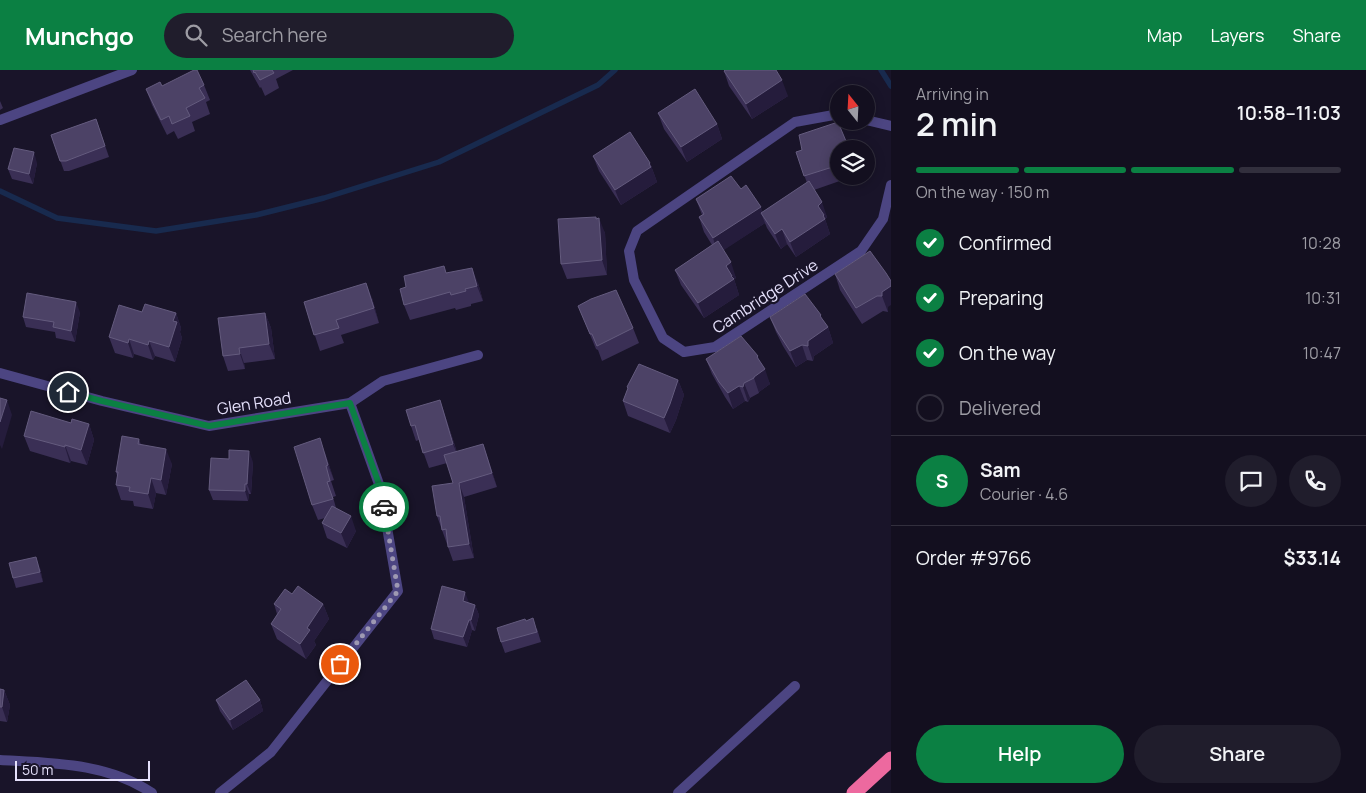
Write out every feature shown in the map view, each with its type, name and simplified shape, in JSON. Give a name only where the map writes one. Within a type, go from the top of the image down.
[{"type":"highway","points":[[854,793],[891,759]]},
{"type":"street","points":[[0,120],[132,70]]},
{"type":"street","name":"Cambridge Drive","points":[[830,116],[794,122],[636,231],[629,251],[634,280],[663,338],[684,352],[714,347],[861,251],[883,219],[891,185]]},
{"type":"street","points":[[875,122],[891,126]]},
{"type":"street","name":"Glen Road","points":[[0,374],[102,401],[209,426],[350,403],[384,381],[478,355]]},
{"type":"street","points":[[220,793],[271,752],[398,591],[380,487],[350,403]]},
{"type":"street","points":[[678,793],[795,686]]},
{"type":"street","points":[[0,760],[93,768],[129,780],[152,793]]},
{"type":"building","points":[[197,70],[204,85],[199,88],[205,98],[186,108],[190,116],[172,124],[169,116],[161,120],[146,89],[160,82],[162,86]]},
{"type":"building","points":[[253,70],[272,70],[274,73],[260,80]]},
{"type":"building","points":[[725,70],[776,70],[782,80],[746,104]]},
{"type":"building","points":[[695,89],[717,124],[681,147],[658,113]]},
{"type":"building","points":[[96,119],[105,146],[66,161],[60,161],[51,135]]},
{"type":"building","points":[[830,125],[830,130],[841,130],[846,140],[830,140],[830,168],[804,176],[796,152],[802,150],[799,135]]},
{"type":"building","points":[[630,132],[651,167],[615,190],[593,156]]},
{"type":"building","points":[[14,148],[34,152],[29,174],[8,169]]},
{"type":"building","points":[[731,176],[741,189],[746,185],[761,207],[713,238],[699,217],[704,214],[696,199]]},
{"type":"building","points":[[809,181],[822,202],[818,206],[825,219],[790,242],[782,229],[775,234],[761,213]]},
{"type":"building","points":[[596,217],[596,219],[599,218],[602,260],[561,264],[558,219]]},
{"type":"building","points":[[718,241],[731,262],[726,266],[734,279],[698,303],[675,270]]},
{"type":"building","points":[[870,251],[891,281],[891,286],[882,292],[882,296],[877,296],[856,308],[835,274]]},
{"type":"building","points":[[444,266],[446,273],[472,268],[477,286],[451,295],[450,292],[404,305],[400,289],[406,287],[404,276]]},
{"type":"building","points":[[366,283],[374,308],[336,320],[339,328],[314,335],[304,302]]},
{"type":"building","points":[[616,290],[633,328],[597,346],[578,306]]},
{"type":"building","points":[[27,293],[76,302],[71,331],[53,327],[54,322],[23,317]]},
{"type":"building","points":[[805,294],[828,327],[808,341],[808,346],[802,345],[790,351],[770,317]]},
{"type":"building","points":[[145,304],[176,313],[173,321],[177,322],[169,347],[149,341],[148,345],[129,339],[128,343],[109,337],[119,305],[142,312]]},
{"type":"building","points":[[265,313],[269,344],[239,348],[240,354],[223,356],[218,318]]},
{"type":"building","points":[[741,336],[758,356],[765,369],[744,383],[743,387],[739,386],[728,393],[719,382],[706,359]]},
{"type":"building","points":[[639,364],[678,380],[664,418],[623,401],[627,387]]},
{"type":"building","points":[[0,398],[7,400],[0,422]]},
{"type":"building","points":[[440,400],[453,444],[423,453],[415,425],[411,426],[406,410]]},
{"type":"building","points":[[31,411],[71,423],[72,419],[89,424],[81,450],[24,436]]},
{"type":"building","points":[[122,436],[139,439],[138,444],[166,449],[161,480],[151,478],[148,494],[129,491],[130,487],[116,485],[118,472],[116,472]]},
{"type":"building","points":[[320,438],[328,465],[326,466],[330,481],[327,482],[333,499],[312,505],[294,447]]},
{"type":"building","points":[[483,444],[492,473],[459,483],[469,544],[448,547],[446,529],[442,530],[440,516],[437,516],[432,486],[453,483],[444,455]]},
{"type":"building","points":[[229,450],[249,451],[245,491],[209,490],[211,458],[229,459]]},
{"type":"building","points":[[332,506],[351,516],[341,533],[322,523]]},
{"type":"building","points":[[36,557],[40,572],[13,578],[9,563]]},
{"type":"building","points":[[298,586],[323,604],[307,628],[310,630],[300,644],[271,624],[281,609],[274,604],[285,589],[292,594]]},
{"type":"building","points":[[442,586],[465,592],[463,601],[475,605],[471,620],[469,620],[463,637],[431,629]]},
{"type":"building","points":[[533,618],[537,632],[501,642],[497,628]]},
{"type":"building","points":[[246,680],[260,700],[230,720],[216,700]]},
{"type":"building","points":[[0,689],[4,690],[2,707],[0,707]]},
{"type":"waterway","points":[[0,191],[57,218],[156,231],[256,215],[324,198],[439,162],[598,85],[615,70]]},
{"type":"waterway","points":[[881,70],[891,86]]},
{"type":"way so far","points":[[340,664],[398,591],[384,507]]},
{"type":"route","points":[[68,392],[209,426],[350,403],[380,487],[384,507]]}]
